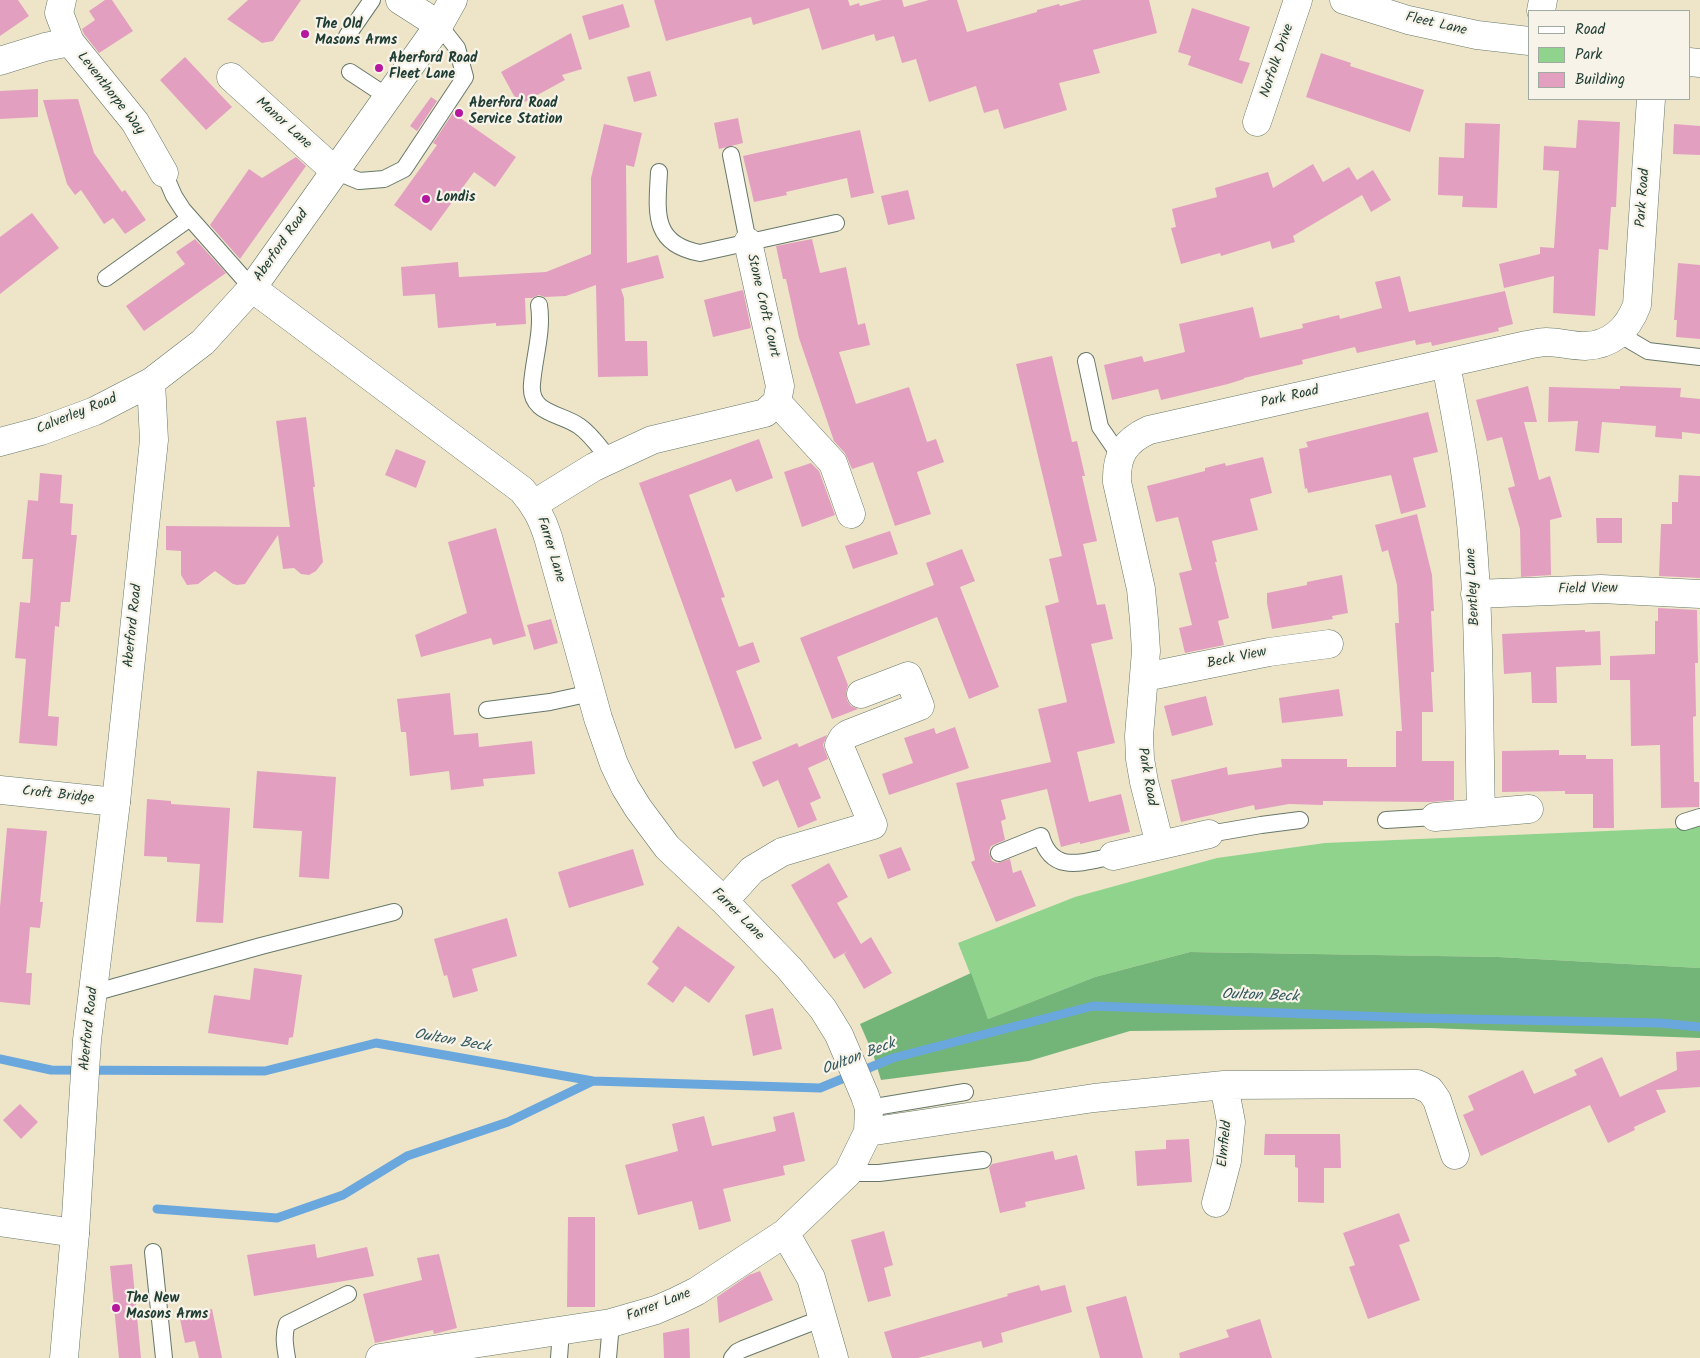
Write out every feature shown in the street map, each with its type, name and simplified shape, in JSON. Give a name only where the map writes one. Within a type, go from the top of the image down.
[{"type":"street","name":"Leventhorpe Way","points":[[62,0],[59,13],[70,42],[135,122],[164,173]]},
{"type":"street","points":[[400,0],[439,25]]},
{"type":"street","name":"Aberford Road","points":[[64,1358],[76,1233],[87,1040],[116,802],[154,440],[151,382],[203,342],[252,288],[439,25],[453,0]]},
{"type":"street","name":"Norfolk Drive","points":[[1257,122],[1298,0]]},
{"type":"street","name":"Fleet Lane","points":[[1344,0],[1408,20],[1476,35],[1528,41]]},
{"type":"street","name":"Leventhorpe Way","points":[[0,61],[45,46],[70,42]]},
{"type":"street","name":"Manor Lane","points":[[231,77],[335,171]]},
{"type":"street","name":"Park Road","points":[[1160,845],[1140,759],[1139,736],[1145,677],[1144,620],[1141,589],[1117,482],[1120,456],[1127,444],[1149,430],[1526,345],[1545,342],[1586,346],[1604,343],[1619,334],[1630,322],[1637,305],[1651,100]]},
{"type":"street","name":"Stone Croft Court","points":[[748,242],[780,386],[777,402]]},
{"type":"street","name":"Farrer Lane","points":[[252,288],[522,490],[534,504],[543,520],[605,741],[614,764],[638,808],[668,847],[789,968],[817,1002],[838,1035],[845,1050],[868,1112],[848,1173],[785,1233],[691,1294],[656,1310],[611,1323],[380,1358]]},
{"type":"street","name":"Bentley Lane","points":[[1446,364],[1464,465],[1475,594],[1481,813]]},
{"type":"street","name":"Calverley Road","points":[[0,442],[40,431],[95,411],[151,382]]},
{"type":"street","points":[[534,504],[594,467],[652,440],[765,413],[777,402],[833,463],[851,514]]},
{"type":"street","name":"Field View","points":[[1475,594],[1601,589],[1700,594]]},
{"type":"street","name":"Beck View","points":[[1145,677],[1269,652],[1329,644]]},
{"type":"street","points":[[724,901],[752,870],[782,852],[873,825],[839,745],[848,734],[920,706],[908,676],[861,694]]},
{"type":"street","name":"Croft Bridge","points":[[0,790],[116,802]]},
{"type":"street","points":[[1435,817],[1529,809]]},
{"type":"street","points":[[1113,856],[1209,834]]},
{"type":"street","points":[[868,1112],[1094,1098],[1224,1085],[1417,1084],[1430,1090],[1437,1100],[1455,1155]]},
{"type":"street","name":"Elmfield","points":[[1216,1203],[1227,1161],[1231,1122],[1224,1085]]},
{"type":"street","points":[[0,1222],[76,1233]]},
{"type":"street","points":[[785,1233],[810,1278],[834,1358]]},
{"type":"lane","points":[[347,36],[372,0]]},
{"type":"lane","points":[[335,171],[359,181],[384,179],[404,169],[465,77],[457,48],[439,25]]},
{"type":"lane","points":[[350,72],[388,97]]},
{"type":"lane","points":[[731,155],[748,242],[836,223]]},
{"type":"lane","name":"Stone Croft Court","points":[[659,172],[657,213],[661,226],[667,236],[676,244],[688,250],[700,252],[748,242]]},
{"type":"lane","points":[[164,173],[174,196],[190,218],[252,288]]},
{"type":"lane","points":[[106,278],[190,218]]},
{"type":"lane","points":[[540,305],[542,321],[531,386],[534,398],[540,408],[579,425],[610,460]]},
{"type":"lane","points":[[1619,334],[1648,351],[1700,357]]},
{"type":"lane","points":[[1086,361],[1100,427],[1120,456]]},
{"type":"lane","points":[[487,710],[550,702],[591,693]]},
{"type":"lane","points":[[1386,820],[1435,817]]},
{"type":"lane","points":[[1684,822],[1700,817]]},
{"type":"lane","points":[[1209,834],[1261,824],[1300,820]]},
{"type":"lane","points":[[999,853],[1041,836],[1044,846],[1050,854],[1058,860],[1067,863],[1077,863],[1113,856]]},
{"type":"lane","points":[[93,993],[261,946],[394,912]]},
{"type":"lane","points":[[868,1112],[965,1092]]},
{"type":"lane","points":[[848,1173],[879,1173],[983,1160]]},
{"type":"lane","points":[[154,1252],[164,1358]]},
{"type":"lane","points":[[287,1358],[284,1338],[287,1324],[348,1294]]},
{"type":"lane","points":[[732,1358],[743,1349],[823,1318]]},
{"type":"lane","points":[[608,1358],[611,1323]]},
{"type":"lane","points":[[558,1358],[561,1331]]},
{"type":"green space","points":[[1700,827],[1700,968],[1499,957],[1190,952],[1095,977],[988,1019],[958,943],[1075,897],[1217,858],[1325,843]]},
{"type":"green space","points":[[1190,952],[1499,957],[1700,968],[1700,1038],[1430,1028],[1130,1031],[1029,1061],[881,1080],[873,1054],[860,1024],[971,973],[988,1019],[1095,977]]},
{"type":"building","points":[[0,0],[18,0],[29,16],[0,36]]},
{"type":"building","points":[[105,0],[112,0],[133,31],[99,53],[82,29],[95,20],[89,11]]},
{"type":"building","points":[[248,0],[301,0],[273,41],[262,43],[227,19]]},
{"type":"building","points":[[654,0],[848,0],[850,6],[859,3],[860,6],[882,0],[902,0],[904,7],[929,0],[957,0],[967,32],[1059,4],[1060,6],[1082,0],[1149,0],[1157,33],[1093,50],[1100,73],[1059,83],[1067,110],[1004,129],[998,109],[984,113],[976,86],[929,102],[916,59],[902,63],[894,36],[876,41],[874,34],[822,50],[809,8],[753,25],[751,17],[666,41]]},
{"type":"building","points":[[623,4],[630,27],[589,40],[582,16]]},
{"type":"building","points":[[1192,8],[1250,27],[1239,60],[1250,63],[1242,84],[1188,65],[1191,56],[1178,52]]},
{"type":"building","points":[[571,33],[582,69],[562,75],[565,80],[519,105],[501,72]]},
{"type":"building","points":[[1321,53],[1351,63],[1350,66],[1424,90],[1410,132],[1306,97]]},
{"type":"building","points":[[185,57],[232,107],[206,130],[160,80]]},
{"type":"building","points":[[650,71],[657,96],[634,102],[627,77]]},
{"type":"building","points":[[38,89],[38,117],[0,119],[0,91]]},
{"type":"building","points":[[431,97],[437,101],[417,131],[410,126]]},
{"type":"building","points":[[78,99],[94,153],[122,192],[125,190],[146,220],[125,234],[113,218],[104,224],[81,190],[75,195],[67,184],[43,100]]},
{"type":"building","points":[[453,113],[516,157],[495,187],[474,172],[431,231],[394,205],[437,145],[433,143]]},
{"type":"building","points":[[738,118],[743,143],[719,149],[714,123]]},
{"type":"building","points":[[1578,120],[1620,122],[1616,207],[1611,207],[1608,250],[1599,249],[1595,316],[1553,313],[1554,276],[1504,288],[1499,264],[1540,254],[1540,247],[1554,248],[1559,171],[1543,170],[1544,146],[1576,148]]},
{"type":"building","points":[[1465,123],[1500,124],[1497,208],[1462,207],[1463,196],[1438,195],[1439,157],[1464,158]]},
{"type":"building","points":[[604,124],[642,133],[634,167],[626,165],[627,263],[658,255],[664,278],[621,289],[624,298],[625,341],[647,341],[648,376],[598,377],[596,285],[566,296],[545,297],[539,295],[525,298],[526,324],[496,326],[496,323],[438,328],[435,294],[403,296],[401,267],[458,262],[459,277],[546,272],[591,254],[591,178]]},
{"type":"building","points":[[1674,124],[1700,126],[1700,155],[1673,154]]},
{"type":"building","points":[[860,130],[874,193],[851,198],[847,178],[786,192],[787,195],[754,202],[743,156]]},
{"type":"building","points":[[296,157],[306,166],[240,259],[210,225],[249,169],[262,178]]},
{"type":"building","points":[[1313,164],[1323,182],[1349,167],[1357,180],[1373,170],[1391,200],[1371,212],[1362,195],[1293,236],[1295,242],[1272,249],[1270,241],[1221,256],[1220,253],[1181,264],[1171,228],[1176,227],[1172,209],[1217,197],[1215,188],[1268,172],[1273,188]]},
{"type":"building","points":[[908,190],[915,219],[888,225],[881,196]]},
{"type":"building","points":[[32,213],[59,248],[0,294],[0,237]]},
{"type":"building","points":[[195,239],[226,273],[144,331],[126,306],[185,264],[176,252]]},
{"type":"building","points":[[812,239],[820,273],[846,267],[858,325],[865,323],[870,345],[839,352],[856,404],[909,387],[927,442],[936,439],[944,462],[917,472],[931,514],[895,526],[873,462],[852,469],[845,453],[834,441],[799,338],[786,279],[783,279],[776,246]]},
{"type":"building","points":[[1678,263],[1700,265],[1700,339],[1676,337],[1677,320],[1674,320]]},
{"type":"building","points":[[1400,276],[1409,312],[1505,291],[1513,324],[1498,328],[1499,331],[1432,346],[1431,342],[1416,345],[1415,340],[1357,353],[1355,347],[1302,360],[1303,364],[1161,400],[1158,389],[1112,400],[1104,365],[1142,356],[1144,362],[1185,352],[1179,324],[1253,307],[1260,338],[1303,328],[1302,324],[1339,315],[1340,319],[1382,308],[1375,282]]},
{"type":"building","points":[[743,290],[751,328],[713,337],[704,300]]},
{"type":"building","points":[[1052,356],[1072,442],[1077,441],[1085,476],[1082,476],[1097,541],[1083,544],[1097,605],[1105,604],[1113,639],[1091,644],[1115,743],[1077,752],[1089,802],[1121,794],[1130,832],[1061,847],[1047,789],[1001,800],[1006,819],[1001,821],[1005,840],[991,846],[990,856],[992,861],[997,863],[1010,859],[1013,873],[1021,870],[1036,906],[996,922],[971,862],[975,860],[956,783],[1051,762],[1038,709],[1067,702],[1045,606],[1059,602],[1049,559],[1062,556],[1016,364]]},
{"type":"building","points":[[1528,386],[1537,422],[1524,422],[1539,480],[1550,476],[1562,517],[1550,520],[1551,575],[1521,577],[1520,529],[1508,488],[1515,486],[1502,437],[1487,441],[1476,400]]},
{"type":"building","points":[[1620,386],[1681,388],[1680,397],[1700,399],[1700,434],[1682,432],[1682,439],[1655,437],[1656,426],[1602,422],[1599,453],[1575,451],[1578,421],[1548,422],[1549,387],[1620,389]]},
{"type":"building","points":[[1428,412],[1438,452],[1413,458],[1426,507],[1401,514],[1391,475],[1308,493],[1307,488],[1305,489],[1299,449],[1308,447],[1306,442]]},
{"type":"building","points":[[306,417],[323,562],[316,571],[309,575],[301,574],[294,568],[283,569],[278,535],[245,584],[233,584],[215,571],[198,584],[187,585],[181,575],[181,551],[166,550],[166,526],[290,527],[276,421]]},
{"type":"building","points":[[759,439],[773,478],[736,492],[731,479],[689,495],[725,597],[721,598],[739,647],[753,642],[760,662],[736,671],[762,739],[735,749],[639,483]]},
{"type":"building","points":[[396,449],[426,461],[416,488],[385,475]]},
{"type":"building","points":[[1263,457],[1272,493],[1250,499],[1258,530],[1212,541],[1217,562],[1215,562],[1229,618],[1218,621],[1224,645],[1185,653],[1179,628],[1192,625],[1179,573],[1192,570],[1178,517],[1156,522],[1147,486],[1205,471],[1205,468],[1225,463],[1226,466]]},
{"type":"building","points":[[811,463],[819,471],[835,515],[802,527],[784,472]]},
{"type":"building","points":[[40,473],[62,475],[60,503],[73,504],[71,535],[77,535],[70,602],[61,602],[59,627],[55,626],[48,716],[59,717],[57,746],[19,743],[26,659],[15,658],[20,602],[30,603],[33,559],[22,559],[28,500],[38,501]]},
{"type":"building","points":[[1679,475],[1700,476],[1700,578],[1659,576],[1661,524],[1672,524],[1672,502],[1678,502]]},
{"type":"building","points":[[1417,514],[1432,575],[1434,611],[1431,611],[1434,672],[1431,672],[1433,712],[1422,712],[1422,761],[1454,761],[1454,800],[1431,802],[1323,801],[1323,805],[1289,804],[1255,810],[1254,805],[1181,822],[1171,780],[1227,767],[1228,775],[1282,767],[1281,759],[1347,759],[1347,767],[1396,767],[1396,731],[1402,731],[1395,623],[1399,623],[1397,585],[1388,550],[1382,552],[1375,525]]},
{"type":"building","points":[[1596,518],[1622,518],[1622,543],[1597,543]]},
{"type":"building","points":[[496,528],[526,636],[493,645],[491,638],[421,657],[415,635],[467,613],[448,542]]},
{"type":"building","points":[[890,531],[898,554],[853,569],[845,546]]},
{"type":"building","points":[[962,549],[975,581],[960,587],[999,687],[969,699],[937,617],[837,657],[848,685],[846,692],[847,700],[851,706],[858,709],[832,719],[800,638],[934,585],[926,563]]},
{"type":"building","points":[[1342,575],[1348,613],[1332,616],[1333,619],[1272,629],[1267,593],[1307,585],[1307,582]]},
{"type":"building","points":[[1658,608],[1697,610],[1698,663],[1695,663],[1696,716],[1693,717],[1694,782],[1699,782],[1699,807],[1661,808],[1660,745],[1631,746],[1630,680],[1610,680],[1610,656],[1655,654],[1655,621],[1658,621]]},
{"type":"building","points":[[551,619],[558,643],[534,650],[527,625]]},
{"type":"building","points":[[1585,630],[1585,632],[1600,631],[1601,665],[1556,667],[1557,703],[1532,703],[1531,672],[1504,674],[1502,634]]},
{"type":"building","points":[[1339,689],[1343,716],[1282,723],[1279,698]]},
{"type":"building","points":[[450,693],[454,735],[478,733],[479,747],[532,741],[535,774],[483,779],[484,786],[451,790],[449,771],[410,776],[406,732],[401,732],[397,699]]},
{"type":"building","points":[[1206,696],[1213,725],[1172,736],[1164,706]]},
{"type":"building","points":[[955,727],[969,768],[889,795],[882,774],[913,763],[904,738],[934,728],[936,734]]},
{"type":"building","points":[[827,735],[823,745],[828,759],[808,768],[821,798],[810,803],[817,820],[798,828],[778,780],[763,787],[752,762],[797,743],[799,747]]},
{"type":"building","points":[[1559,750],[1559,755],[1586,755],[1586,759],[1613,759],[1614,828],[1593,828],[1593,794],[1565,794],[1565,791],[1502,792],[1502,751]]},
{"type":"building","points":[[257,771],[336,777],[329,879],[299,877],[302,831],[253,828]]},
{"type":"building","points":[[147,799],[171,801],[171,804],[230,808],[223,923],[196,922],[200,864],[167,862],[167,857],[144,856]]},
{"type":"building","points":[[7,828],[47,831],[40,902],[43,902],[40,928],[30,927],[26,973],[32,973],[30,1005],[0,1002],[0,907]]},
{"type":"building","points":[[901,847],[911,870],[888,879],[879,855]]},
{"type":"building","points":[[633,849],[644,885],[569,908],[558,872]]},
{"type":"building","points":[[829,863],[848,897],[837,903],[861,944],[871,937],[892,973],[864,989],[844,954],[848,951],[834,959],[791,885]]},
{"type":"building","points":[[507,918],[517,956],[472,969],[478,991],[453,998],[447,975],[444,976],[434,939]]},
{"type":"building","points":[[678,926],[735,967],[709,1003],[685,986],[673,1003],[647,984],[659,968],[652,962]]},
{"type":"building","points":[[254,968],[302,975],[293,1037],[289,1038],[288,1045],[208,1033],[214,995],[250,1000]]},
{"type":"building","points":[[773,1008],[782,1049],[753,1056],[745,1015]]},
{"type":"building","points":[[1700,1050],[1700,1087],[1656,1090],[1666,1112],[1634,1127],[1635,1130],[1608,1143],[1590,1105],[1481,1156],[1463,1115],[1474,1110],[1468,1096],[1523,1070],[1534,1094],[1577,1075],[1574,1070],[1602,1057],[1620,1097],[1677,1070],[1676,1052]]},
{"type":"building","points":[[20,1104],[38,1122],[21,1139],[3,1120]]},
{"type":"building","points":[[794,1112],[805,1161],[783,1166],[785,1175],[723,1189],[731,1221],[699,1230],[692,1201],[638,1215],[625,1165],[678,1151],[672,1124],[704,1116],[712,1146],[776,1131],[773,1117]]},
{"type":"building","points":[[1265,1134],[1340,1134],[1341,1168],[1324,1168],[1324,1203],[1298,1202],[1298,1168],[1295,1167],[1295,1155],[1264,1155]]},
{"type":"building","points":[[1189,1139],[1192,1182],[1137,1186],[1135,1151],[1166,1149],[1166,1140]]},
{"type":"building","points":[[1053,1151],[1055,1160],[1077,1155],[1085,1189],[1025,1202],[1026,1207],[1000,1213],[989,1168],[992,1164]]},
{"type":"building","points":[[1399,1213],[1410,1241],[1399,1245],[1420,1300],[1368,1319],[1349,1267],[1355,1265],[1343,1233]]},
{"type":"building","points":[[568,1217],[595,1217],[595,1307],[567,1307]]},
{"type":"building","points":[[884,1231],[893,1265],[884,1268],[891,1296],[868,1302],[851,1240]]},
{"type":"building","points":[[315,1244],[317,1258],[367,1247],[374,1276],[254,1296],[247,1255]]},
{"type":"building","points":[[439,1254],[457,1328],[434,1334],[433,1330],[375,1343],[363,1294],[422,1280],[417,1258]]},
{"type":"building","points":[[132,1264],[141,1358],[119,1358],[110,1266]]},
{"type":"building","points":[[760,1271],[773,1300],[719,1323],[717,1297],[749,1275]]},
{"type":"building","points":[[1039,1285],[1041,1291],[1065,1285],[1072,1312],[1001,1333],[1003,1342],[983,1348],[981,1341],[918,1358],[892,1358],[884,1332],[1008,1296],[1007,1294]]},
{"type":"building","points":[[1126,1296],[1143,1358],[1100,1358],[1086,1307]]},
{"type":"building","points":[[212,1309],[222,1358],[199,1358],[195,1341],[185,1343],[180,1319],[191,1317],[190,1313]]},
{"type":"building","points":[[1260,1319],[1272,1358],[1180,1358],[1179,1353],[1229,1337],[1226,1330]]},
{"type":"building","points":[[689,1328],[690,1358],[664,1358],[663,1333]]},
{"type":"waterway","name":"Oulton Beck","points":[[0,1059],[51,1070],[265,1071],[376,1043],[593,1081],[820,1088],[893,1058],[1093,1006],[1417,1018],[1660,1023],[1700,1027]]},
{"type":"waterway","points":[[157,1209],[277,1218],[343,1195],[407,1156],[508,1122],[593,1081]]},
{"type":"place","name":"The Old Masons Arms","points":[[305,34]]},
{"type":"place","name":"Aberford Road Fleet Lane","points":[[379,68]]},
{"type":"place","name":"Aberford Road Service Station","points":[[459,113]]},
{"type":"place","name":"Londis","points":[[426,199]]},
{"type":"place","name":"The New Masons Arms","points":[[116,1308]]}]
